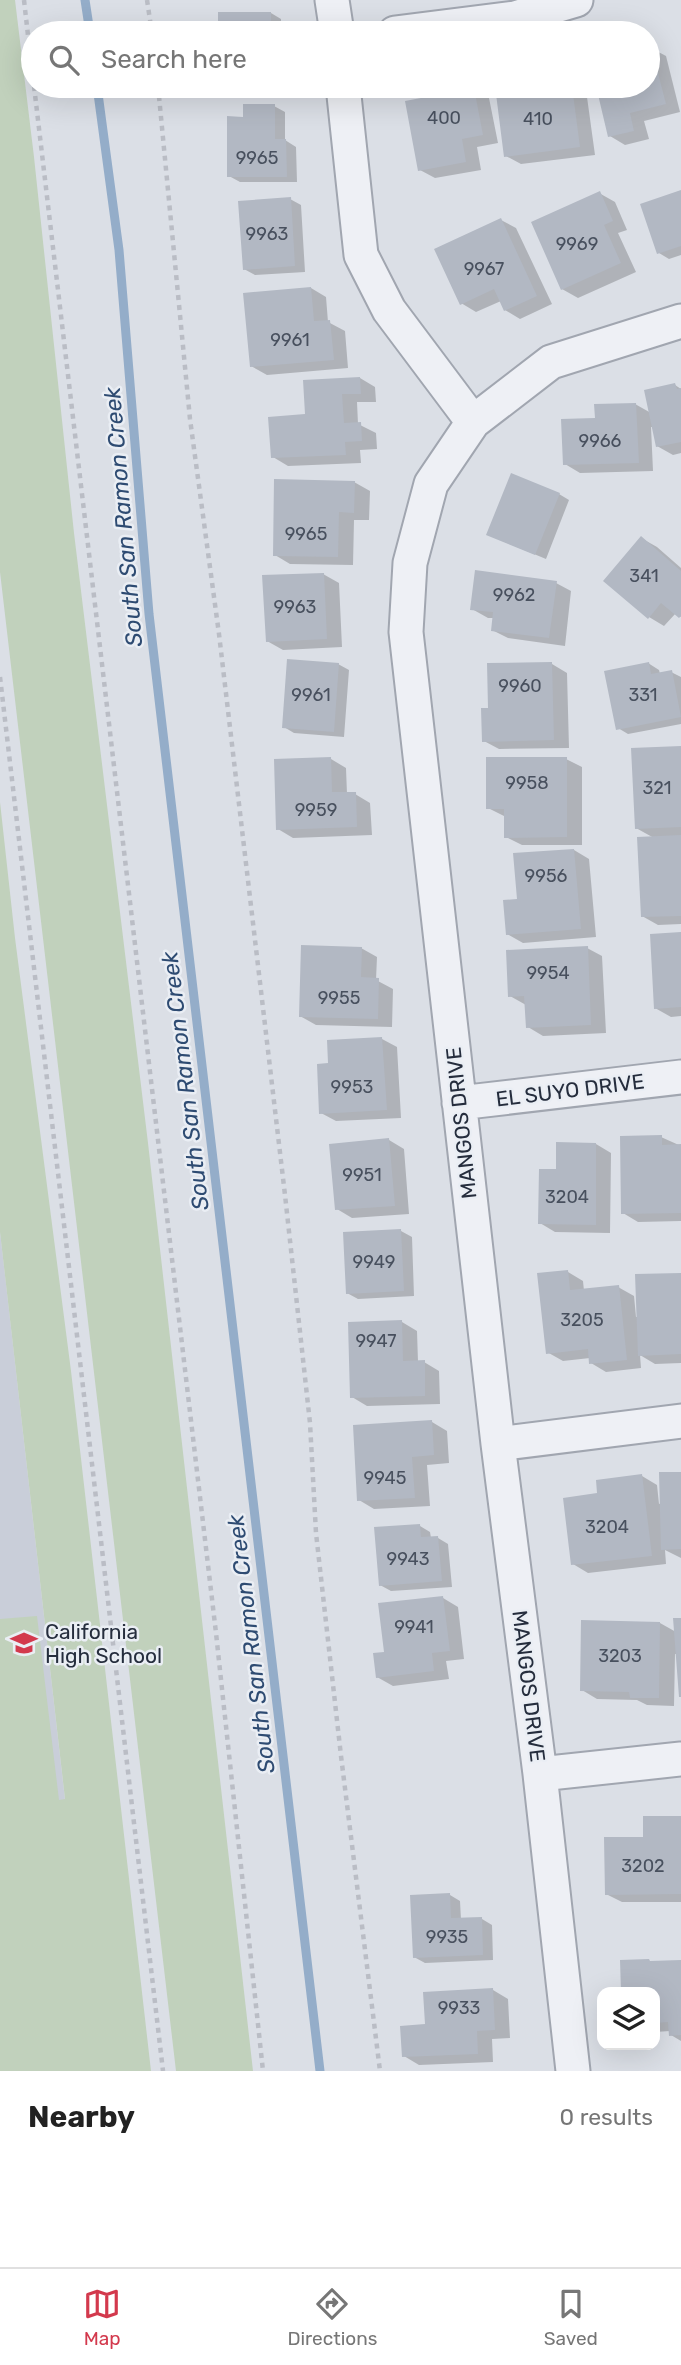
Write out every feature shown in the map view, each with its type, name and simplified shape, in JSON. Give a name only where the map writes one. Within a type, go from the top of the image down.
[{"type":"street","points":[[332,0],[335,21]]},
{"type":"street","points":[[491,21],[515,18],[576,0]]},
{"type":"street","points":[[343,98],[360,254],[389,310],[473,422]]},
{"type":"street","name":"MANGOS DRIVE","points":[[573,2071],[540,1774],[498,1444],[406,632],[410,564],[431,484],[473,422],[551,362],[681,321]]},
{"type":"street","name":"EL SUYO DRIVE","points":[[459,1102],[681,1077]]},
{"type":"street","points":[[498,1444],[681,1421]]},
{"type":"street","points":[[540,1774],[681,1759]]},
{"type":"path","points":[[24,0],[26,21]]},
{"type":"path","points":[[146,0],[150,21]]},
{"type":"path","points":[[35,98],[216,1633],[263,2071]]},
{"type":"path","points":[[159,98],[190,418],[219,634],[285,1195],[310,1423],[317,1546],[380,2071]]},
{"type":"path","points":[[0,677],[163,2071]]},
{"type":"shaded area","name":"California High School","points":[[0,1232],[65,1800],[0,2071]]},
{"type":"green space","points":[[0,0],[15,0],[21,50],[21,98],[27,98],[34,157],[74,533],[148,1143],[253,2071],[176,2071],[0,572]]},
{"type":"green space","points":[[0,802],[71,1371],[151,2071],[0,2071],[0,1619],[37,1616],[59,1800],[65,1799],[0,1232]]},
{"type":"building","points":[[218,12],[271,12],[271,21],[218,21]]},
{"type":"building","points":[[660,81],[666,104],[630,113],[634,131],[608,137],[599,98],[660,98]]},
{"type":"building","points":[[421,98],[476,98],[483,135],[462,139],[466,162],[418,171],[405,101]]},
{"type":"building","points":[[497,98],[574,98],[580,147],[504,157]]},
{"type":"building","points":[[243,104],[275,104],[275,139],[286,139],[287,177],[227,177],[227,116],[243,117]]},
{"type":"building","points":[[681,190],[681,246],[657,254],[640,204]]},
{"type":"building","points":[[600,191],[613,221],[604,225],[621,263],[561,290],[531,222]]},
{"type":"building","points":[[291,197],[295,266],[243,270],[238,201]]},
{"type":"building","points":[[501,218],[537,296],[504,311],[494,289],[460,305],[434,249]]},
{"type":"building","points":[[311,287],[314,321],[330,320],[334,360],[250,367],[243,293]]},
{"type":"building","points":[[360,377],[361,394],[342,394],[344,423],[361,422],[362,441],[345,442],[346,455],[271,458],[268,417],[305,414],[303,380]]},
{"type":"building","points":[[675,383],[677,389],[681,388],[681,442],[656,447],[644,390]]},
{"type":"building","points":[[636,403],[639,463],[563,465],[561,419],[595,418],[594,404]]},
{"type":"building","points":[[511,473],[560,493],[535,555],[486,535]]},
{"type":"building","points":[[274,479],[355,481],[354,513],[339,512],[338,557],[273,556]]},
{"type":"building","points":[[641,536],[681,571],[679,618],[661,603],[648,619],[603,581]]},
{"type":"building","points":[[475,570],[557,581],[549,638],[491,631],[493,612],[470,610]]},
{"type":"building","points":[[324,573],[327,639],[266,642],[262,575]]},
{"type":"building","points":[[287,659],[339,663],[334,732],[282,728]]},
{"type":"building","points":[[552,662],[554,740],[482,742],[481,708],[488,708],[487,663]]},
{"type":"building","points":[[649,662],[651,674],[672,670],[681,717],[616,730],[604,671]]},
{"type":"building","points":[[681,746],[681,827],[635,829],[631,748]]},
{"type":"building","points":[[331,757],[332,792],[356,792],[357,827],[276,830],[274,759]]},
{"type":"building","points":[[486,757],[567,757],[567,837],[504,838],[504,809],[486,809]]},
{"type":"building","points":[[681,835],[681,916],[641,917],[637,837]]},
{"type":"building","points":[[574,849],[581,929],[506,935],[503,900],[517,899],[513,853]]},
{"type":"building","points":[[681,932],[681,1007],[654,1009],[650,934]]},
{"type":"building","points":[[301,945],[362,947],[361,977],[379,978],[378,1019],[299,1017]]},
{"type":"building","points":[[588,946],[591,1025],[526,1028],[524,996],[508,997],[506,950]]},
{"type":"building","points":[[382,1037],[387,1110],[319,1114],[317,1064],[328,1063],[327,1040]]},
{"type":"building","points":[[662,1135],[662,1145],[681,1144],[681,1213],[621,1214],[620,1136]]},
{"type":"building","points":[[389,1138],[395,1206],[335,1210],[329,1144]]},
{"type":"building","points":[[556,1142],[596,1143],[596,1225],[538,1224],[539,1169],[556,1169]]},
{"type":"building","points":[[401,1229],[404,1291],[346,1294],[343,1232]]},
{"type":"building","points":[[568,1270],[570,1290],[619,1285],[627,1360],[589,1364],[588,1349],[546,1354],[537,1273]]},
{"type":"building","points":[[681,1273],[681,1354],[638,1356],[635,1274]]},
{"type":"building","points":[[402,1320],[403,1361],[425,1360],[425,1396],[350,1398],[348,1322]]},
{"type":"building","points":[[432,1420],[434,1455],[412,1457],[415,1498],[357,1501],[353,1425]]},
{"type":"building","points":[[659,1472],[681,1472],[681,1549],[661,1550]]},
{"type":"building","points":[[642,1474],[652,1556],[571,1565],[563,1498],[597,1493],[596,1480]]},
{"type":"building","points":[[420,1524],[421,1537],[438,1536],[442,1581],[379,1586],[374,1527]]},
{"type":"building","points":[[443,1596],[450,1651],[432,1653],[434,1671],[376,1678],[373,1653],[384,1652],[378,1603]]},
{"type":"building","points":[[673,1618],[681,1618],[681,1697],[679,1697]]},
{"type":"building","points":[[581,1620],[660,1622],[659,1698],[630,1698],[629,1692],[580,1691]]},
{"type":"building","points":[[643,1816],[681,1816],[681,1894],[605,1895],[604,1837],[643,1837]]},
{"type":"building","points":[[450,1893],[451,1918],[482,1917],[483,1955],[413,1958],[410,1895]]},
{"type":"building","points":[[620,1960],[681,1960],[681,2035],[669,2036],[668,2022],[660,2023],[660,1987],[621,1987]]},
{"type":"building","points":[[493,1988],[495,2030],[477,2031],[478,2054],[402,2057],[400,2026],[425,2024],[423,1992]]},
{"type":"waterway","name":"South San Ramon Creek","points":[[85,0],[88,21]]},
{"type":"waterway","name":"South San Ramon Creek","points":[[99,98],[119,250],[149,614],[320,2071]]},
{"type":"place","name":"California High School","points":[[24,1643]]}]
